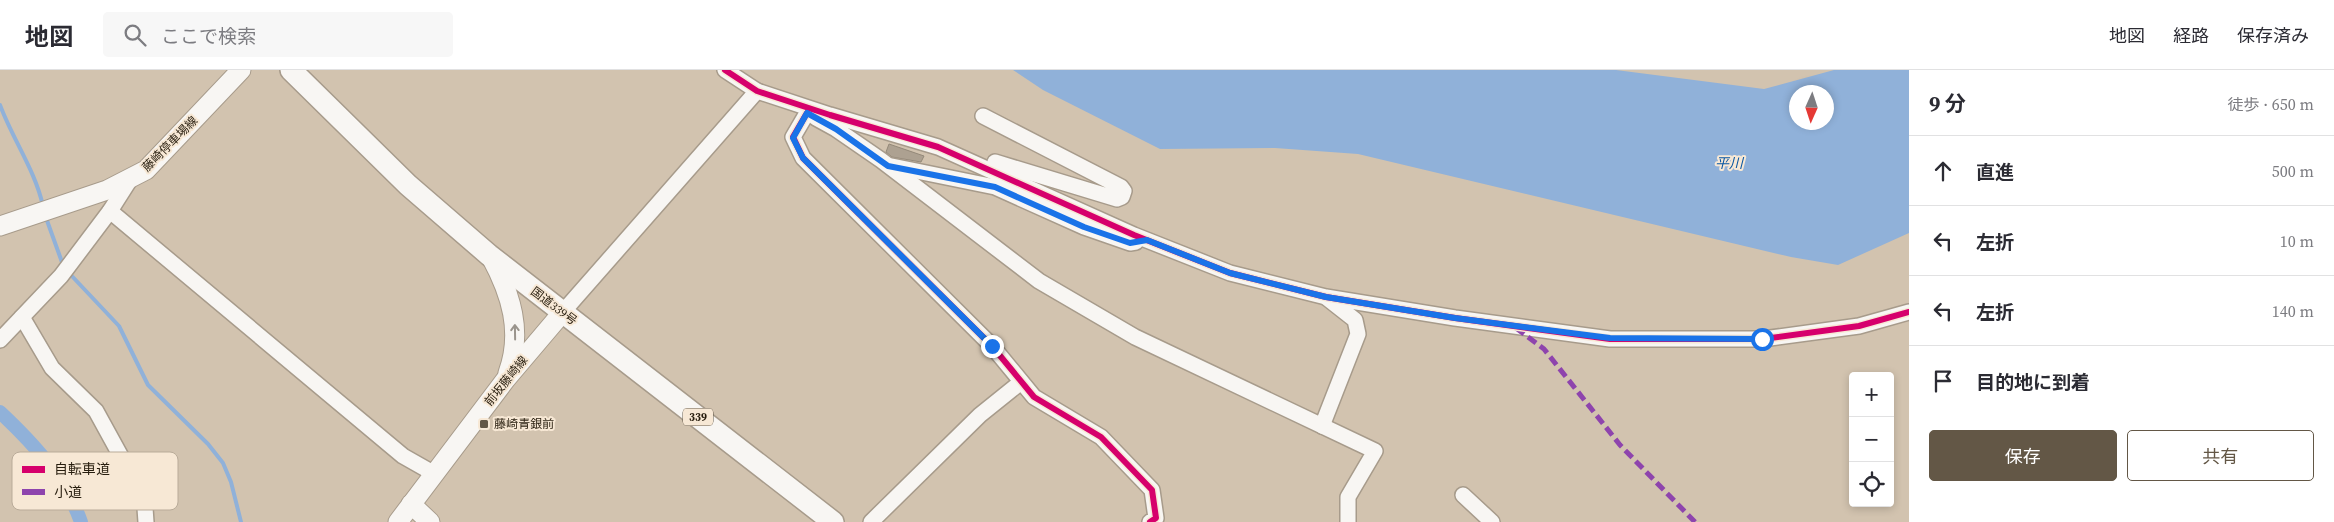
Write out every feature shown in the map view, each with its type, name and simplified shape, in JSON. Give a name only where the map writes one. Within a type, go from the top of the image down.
[{"type":"highway","name":"国道339号","points":[[291,70],[408,185],[490,255],[562,313],[833,522]]},
{"type":"main road","name":"藤崎停車場線","points":[[0,226],[107,190],[146,170],[241,70]]},
{"type":"main road","points":[[490,255],[508,293],[515,324],[515,347],[506,379]]},
{"type":"main road","name":"前坂藤崎線","points":[[398,522],[506,379],[562,313]]},
{"type":"main road","points":[[411,504],[430,522]]},
{"type":"street","points":[[725,70],[757,91],[805,110],[1117,199],[1122,197],[1124,191],[1121,187],[983,116]]},
{"type":"street","points":[[562,313],[757,91]]},
{"type":"street","points":[[805,110],[836,129],[888,166],[1039,280],[1135,337],[1375,451],[1348,497],[1348,522]]},
{"type":"street","points":[[805,110],[793,138],[803,158],[992,346],[1034,397],[1101,437],[1152,490],[1156,518],[1150,522]]},
{"type":"street","points":[[938,147],[1147,240],[1230,273],[1326,297],[1455,318],[1610,338],[1762,339],[1859,326],[1909,312]]},
{"type":"street","points":[[888,166],[995,187],[1084,227],[1130,243],[1147,240]]},
{"type":"street","points":[[0,340],[61,276],[110,211],[131,178]]},
{"type":"street","points":[[110,211],[404,456],[434,472]]},
{"type":"street","points":[[1322,426],[1358,334],[1355,320],[1326,297]]},
{"type":"street","points":[[22,316],[52,368],[96,411],[119,452]]},
{"type":"street","points":[[871,522],[980,415],[1021,382]]},
{"type":"street","points":[[1463,495],[1492,522]]},
{"type":"water","name":"平川","points":[[1013,70],[1616,70],[1764,89],[1834,70],[1909,70],[1909,233],[1838,265],[1791,257],[1358,154],[1275,148],[1160,149],[1043,90]]},
{"type":"building","points":[[889,144],[924,156],[921,162],[892,157],[886,152]]},
{"type":"waterway","points":[[0,105],[35,180],[43,206]]},
{"type":"waterway","points":[[45,215],[63,265]]},
{"type":"waterway","points":[[69,273],[119,326],[148,385],[208,444],[223,463],[231,482],[241,522]]},
{"type":"waterway","points":[[0,412],[39,452]]},
{"type":"waterway","points":[[76,510],[81,522]]},
{"type":"marked path","points":[[1516,328],[1544,349],[1620,445],[1695,522]]},
{"type":"cycle path","points":[[725,70],[757,91],[938,147],[1134,235],[1230,273],[1326,297],[1455,318],[1610,339],[1763,339],[1859,326],[1909,312]]},
{"type":"cycle path","points":[[807,113],[793,137],[803,158],[992,346],[1034,397],[1101,437],[1152,490],[1156,518],[1150,522]]},
{"type":"place","name":"藤崎青銀前","points":[[484,424]]},
{"type":"route","points":[[992,346],[803,158],[793,138],[807,113],[836,129],[888,166],[995,187],[1084,227],[1130,243],[1147,240],[1230,273],[1326,297],[1455,318],[1610,338],[1762,339]]}]
